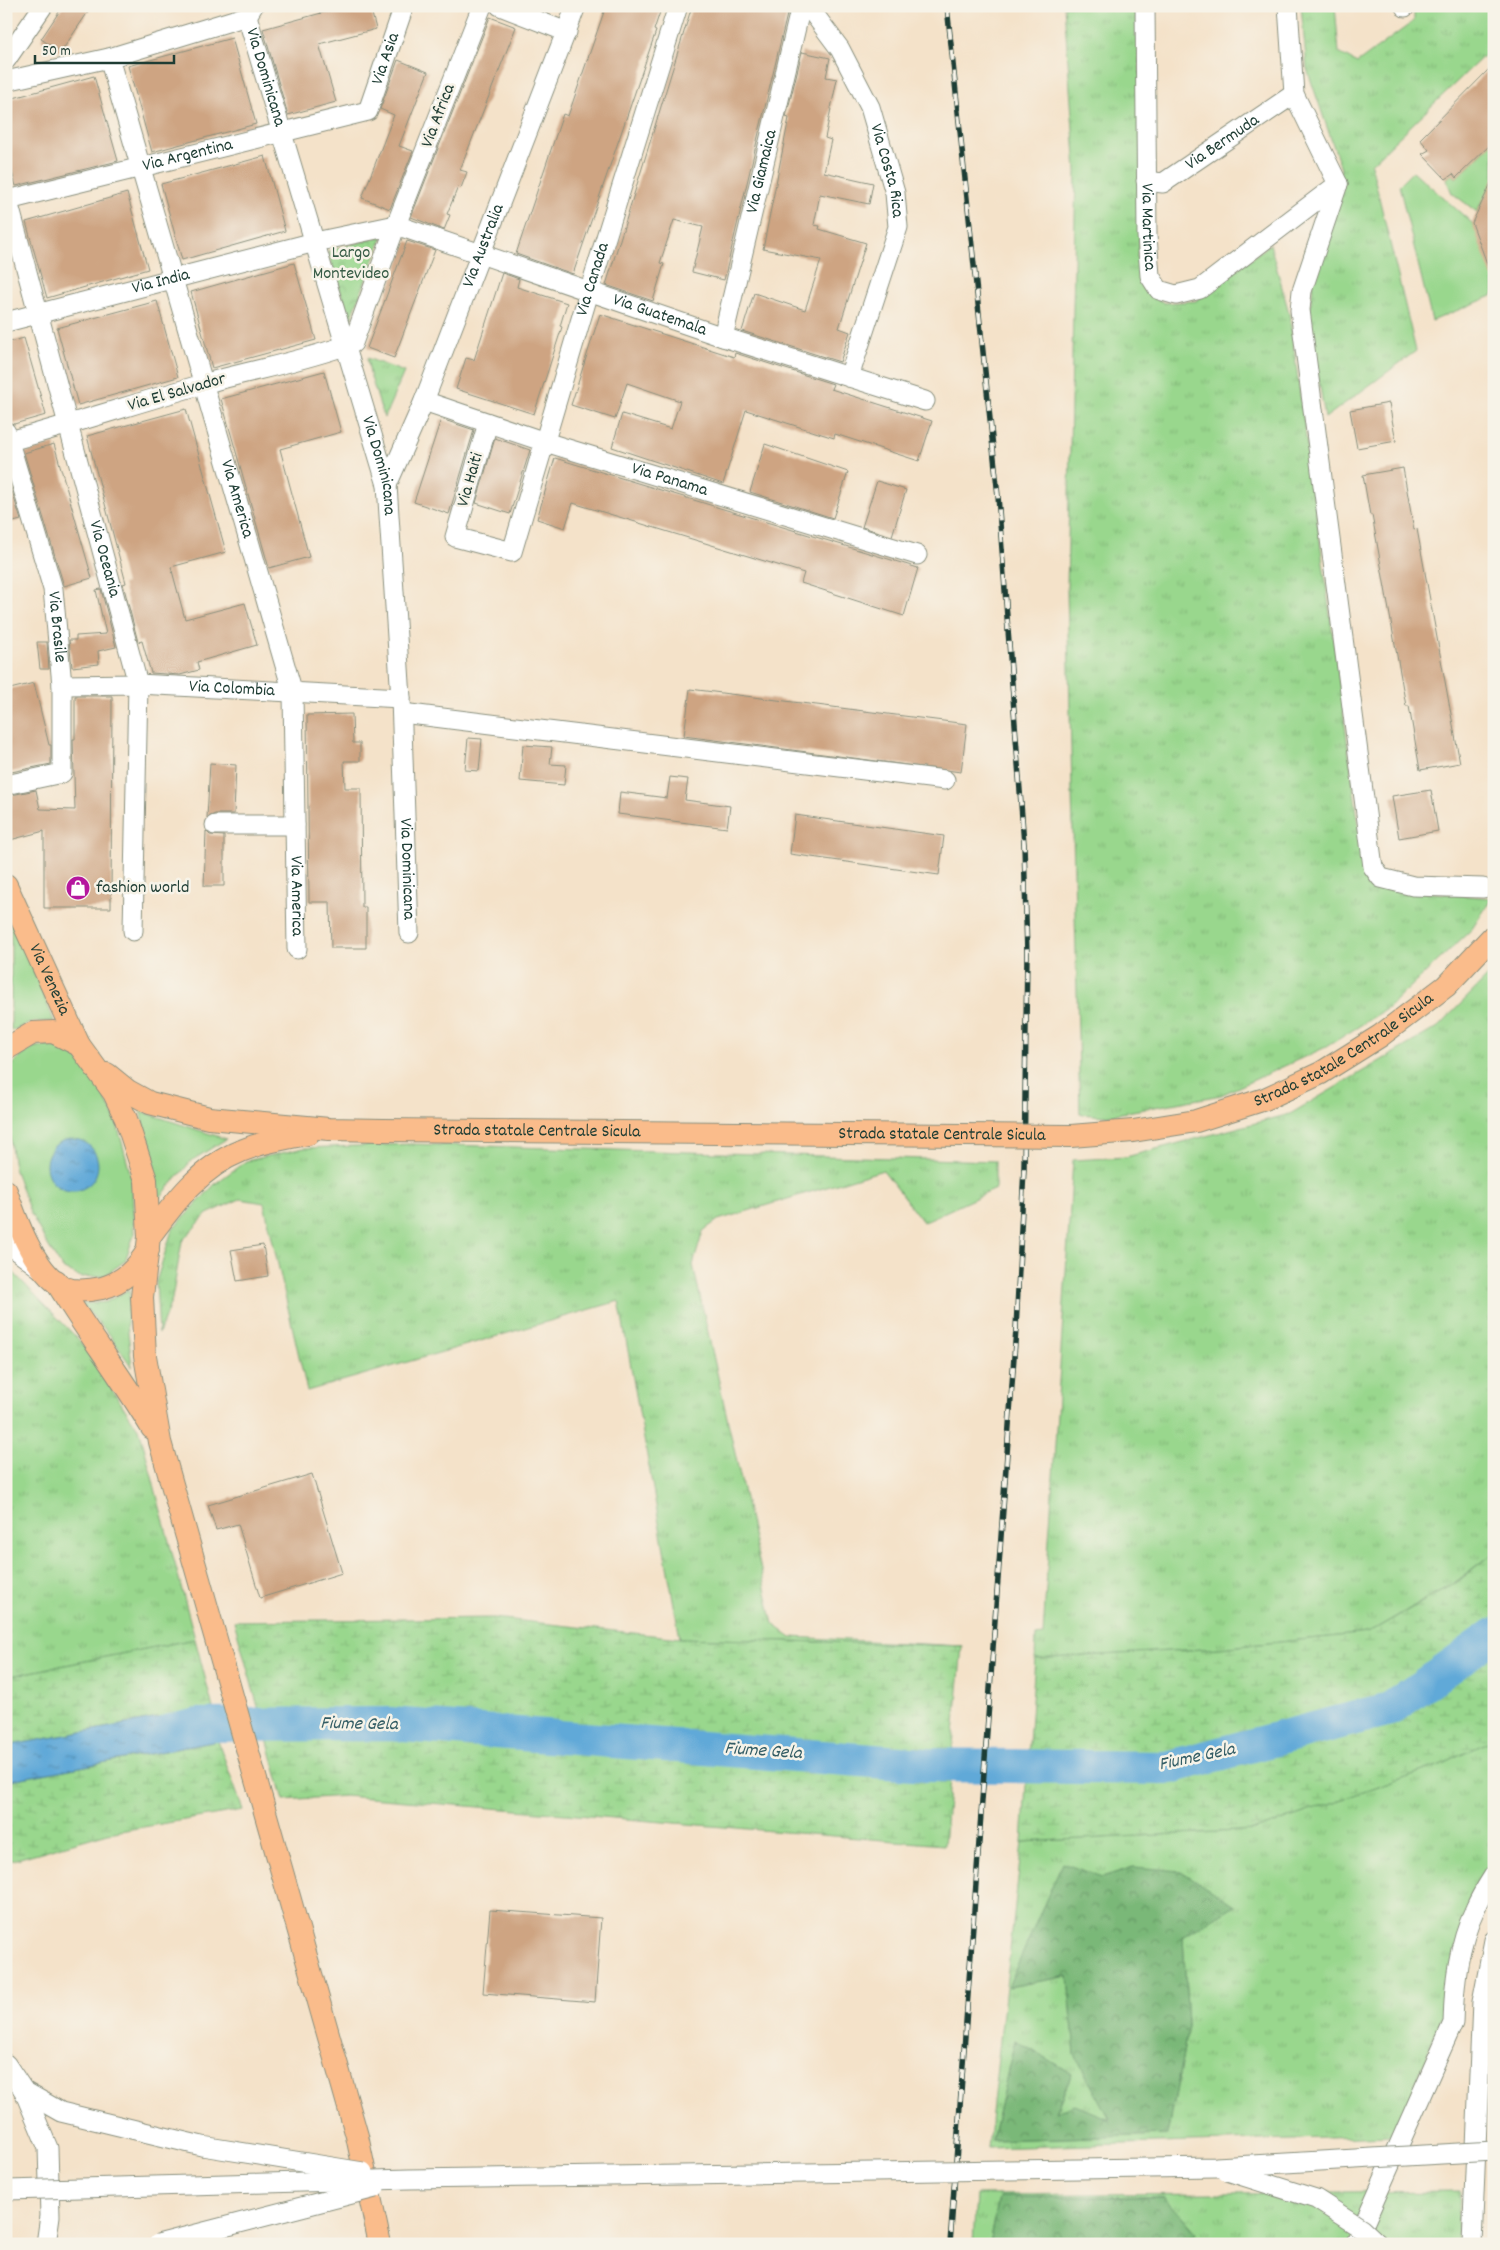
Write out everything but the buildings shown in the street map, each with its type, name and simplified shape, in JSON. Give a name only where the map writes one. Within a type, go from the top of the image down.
[{"type":"main road","name":"Via Venezia","points":[[6,885],[80,1045]]},
{"type":"main road","name":"Strada statale Centrale Sicula","points":[[95,1064],[128,1091],[150,1103],[177,1111],[209,1118],[329,1129],[1071,1136],[1133,1131],[1196,1121],[1265,1099],[1321,1073],[1380,1036],[1446,986],[1494,935]]},
{"type":"main road","points":[[6,1049],[33,1033],[52,1032],[80,1045],[114,1092],[146,1180],[149,1243],[142,1297],[145,1356],[160,1442],[357,2136],[380,2244]]},
{"type":"main road","name":"Strada statale Centrale Sicula","points":[[49,1276],[71,1290],[93,1290],[111,1285],[127,1276],[139,1265],[149,1243],[187,1189],[218,1164],[249,1148],[329,1129]]},
{"type":"main road","points":[[6,1191],[26,1240],[129,1390],[160,1442]]},
{"type":"street","points":[[6,60],[43,6]]},
{"type":"street","name":"Via Asia","points":[[368,111],[404,6]]},
{"type":"street","name":"Via Africa","points":[[396,225],[482,6]]},
{"type":"street","points":[[500,6],[567,32]]},
{"type":"street","name":"Via Australia","points":[[387,485],[424,402],[576,6]]},
{"type":"street","name":"Via Canada","points":[[512,552],[589,292],[678,6]]},
{"type":"street","name":"Via Giamaica","points":[[723,337],[801,6]]},
{"type":"street","name":"Via Costa Rica","points":[[808,6],[840,50],[870,107],[895,193],[898,227],[850,377]]},
{"type":"street","name":"Via Martinica","points":[[1145,6],[1147,236],[1150,276],[1159,290],[1176,295],[1200,289],[1338,184]]},
{"type":"street","points":[[1288,6],[1294,94],[1338,184],[1302,290],[1300,310],[1373,867],[1381,878],[1413,886],[1483,888]]},
{"type":"street","points":[[6,81],[110,58],[250,11]]},
{"type":"street","name":"Via Dominicana","points":[[250,11],[282,133],[387,485],[401,706],[409,933]]},
{"type":"street","name":"Via America","points":[[110,58],[174,279],[202,384],[293,693],[297,949]]},
{"type":"street","name":"Via Bermuda","points":[[1146,181],[1163,183],[1294,94]]},
{"type":"street","name":"Via Argentina","points":[[7,197],[142,167],[368,111]]},
{"type":"street","name":"Via Oceania","points":[[7,197],[138,684],[133,931]]},
{"type":"street","points":[[315,242],[396,225]]},
{"type":"street","points":[[345,345],[352,343],[396,225]]},
{"type":"street","name":"Via Guatemala","points":[[396,225],[723,337],[925,401]]},
{"type":"street","name":"Via India","points":[[6,322],[315,242]]},
{"type":"street","name":"Via El Salvador","points":[[7,438],[69,426],[202,384],[345,345]]},
{"type":"street","name":"Via Panama","points":[[424,402],[545,442],[917,555]]},
{"type":"street","name":"Via Haiti","points":[[488,423],[455,537],[512,552]]},
{"type":"street","name":"Via Brasile","points":[[6,785],[62,773],[62,685],[53,589],[7,438]]},
{"type":"street","name":"Via Colombia","points":[[62,685],[138,684],[293,693],[945,780]]},
{"type":"street","points":[[215,825],[295,825]]},
{"type":"street","points":[[6,1243],[49,1276]]},
{"type":"street","points":[[1355,2244],[1454,2023],[1454,1990],[1462,1945],[1474,1910],[1494,1875]]},
{"type":"street","points":[[1472,2244],[1482,2002],[1494,1940]]},
{"type":"street","points":[[6,2064],[24,2091],[48,2148],[50,2216],[46,2244]]},
{"type":"street","points":[[24,2091],[61,2112],[202,2146],[409,2179]]},
{"type":"street","points":[[7,2190],[409,2179],[1216,2167],[1494,2151]]},
{"type":"street","points":[[1216,2167],[1316,2199],[1361,2228],[1378,2244]]},
{"type":"street","points":[[158,2244],[409,2179]]},
{"type":"green space","points":[[1064,6],[1136,6],[1146,181],[1137,257],[1143,289],[1164,303],[1196,301],[1270,244],[1289,313],[1367,887],[1492,898],[1472,929],[1388,1008],[1326,1047],[1221,1095],[1105,1116],[1080,1114],[1067,589],[1076,171]]},
{"type":"green space","points":[[1301,6],[1335,6],[1339,53],[1357,63],[1414,21],[1414,6],[1494,6],[1494,46],[1371,164],[1416,351],[1325,418],[1309,317],[1314,279],[1341,168],[1307,69]]},
{"type":"green space","points":[[1494,141],[1494,196],[1482,201],[1477,212],[1452,193],[1446,179],[1453,174],[1456,178]]},
{"type":"green space","points":[[1413,171],[1472,223],[1494,256],[1494,293],[1492,296],[1432,321],[1399,185]]},
{"type":"green space","name":"Largo Montevideo","points":[[383,236],[350,321],[328,251]]},
{"type":"green space","points":[[367,358],[404,372],[384,418],[370,374]]},
{"type":"green space","points":[[11,914],[54,1021],[33,1022],[11,1031]]},
{"type":"green space","points":[[1494,970],[1494,1553],[1457,1581],[1368,1633],[1220,1648],[1035,1659],[1036,1636],[1043,1635],[1073,1160],[1126,1157],[1290,1114],[1438,1027]]},
{"type":"green space","points":[[54,1046],[77,1058],[99,1087],[116,1120],[132,1180],[134,1235],[125,1261],[104,1276],[80,1277],[62,1268],[30,1212],[14,1168],[6,1111],[7,1079],[14,1062],[34,1047]]},
{"type":"green space","points":[[140,1111],[226,1139],[191,1161],[157,1201],[153,1151]]},
{"type":"green space","points":[[412,1144],[995,1161],[995,1189],[923,1222],[883,1170],[718,1220],[703,1231],[693,1265],[773,1624],[791,1637],[962,1646],[680,1638],[619,1301],[307,1391],[264,1203],[240,1199],[207,1214],[182,1241],[172,1299],[159,1333],[156,1282],[172,1230],[216,1183],[246,1161],[304,1148]]},
{"type":"green space","points":[[6,1265],[80,1341],[140,1432],[195,1639],[6,1677]]},
{"type":"green space","points":[[130,1289],[127,1323],[132,1367],[109,1334],[82,1304],[106,1302]]},
{"type":"green space","points":[[1494,1553],[1494,1739],[1440,1765],[1255,1830],[1022,1842],[1035,1659],[1220,1648],[1368,1633],[1457,1582]]},
{"type":"green space","points":[[494,1618],[680,1638],[962,1646],[944,1845],[345,1796],[284,1800],[234,1621]]},
{"type":"green space","points":[[195,1639],[213,1708],[6,1746],[6,1677]]},
{"type":"green space","points":[[1494,1739],[1494,1868],[1467,1911],[1444,1992],[1444,2012],[1395,2136],[988,2148],[1022,1842],[1255,1830],[1440,1765]],"holes":[[[1134,1867],[1234,1904],[1183,1937],[1188,2026],[1168,2135],[992,2140],[1015,2040],[1072,2074],[1055,2113],[1110,2119],[1075,2054],[1068,1976],[1009,1987],[1102,1877]]]},
{"type":"green space","points":[[218,1741],[243,1810],[108,1833],[6,1862],[6,1781]]},
{"type":"green space","points":[[1062,1863],[1102,1877],[1134,1867],[1181,1871],[1235,1905],[1183,1937],[1188,2026],[1168,2135],[992,2140],[1015,2040],[1072,2074],[1055,2112],[1075,2105],[1109,2119],[1075,2054],[1068,1976],[1008,1987]]},
{"type":"green space","points":[[1460,2191],[1457,2244],[1186,2244],[1196,2233],[1164,2197],[999,2197],[990,2244],[973,2244],[976,2195]]},
{"type":"green space","points":[[999,2197],[1165,2197],[1196,2234],[1186,2244],[990,2244]]},
{"type":"water","points":[[72,1139],[86,1143],[94,1151],[98,1165],[94,1179],[86,1187],[72,1191],[58,1187],[50,1179],[46,1165],[50,1151],[58,1143]]},
{"type":"water","points":[[213,1708],[218,1741],[6,1781],[6,1746]]},
{"type":"waterway","name":"Fiume Gela","points":[[170,1731],[198,1725],[390,1724],[926,1765],[1166,1768],[1390,1709],[1494,1635]]},
{"type":"railway","points":[[947,6],[998,496],[1024,844],[1027,954],[1024,1169],[1016,1329],[950,2244]]},
{"type":"place","name":"fashion world","points":[[78,888]]}]
